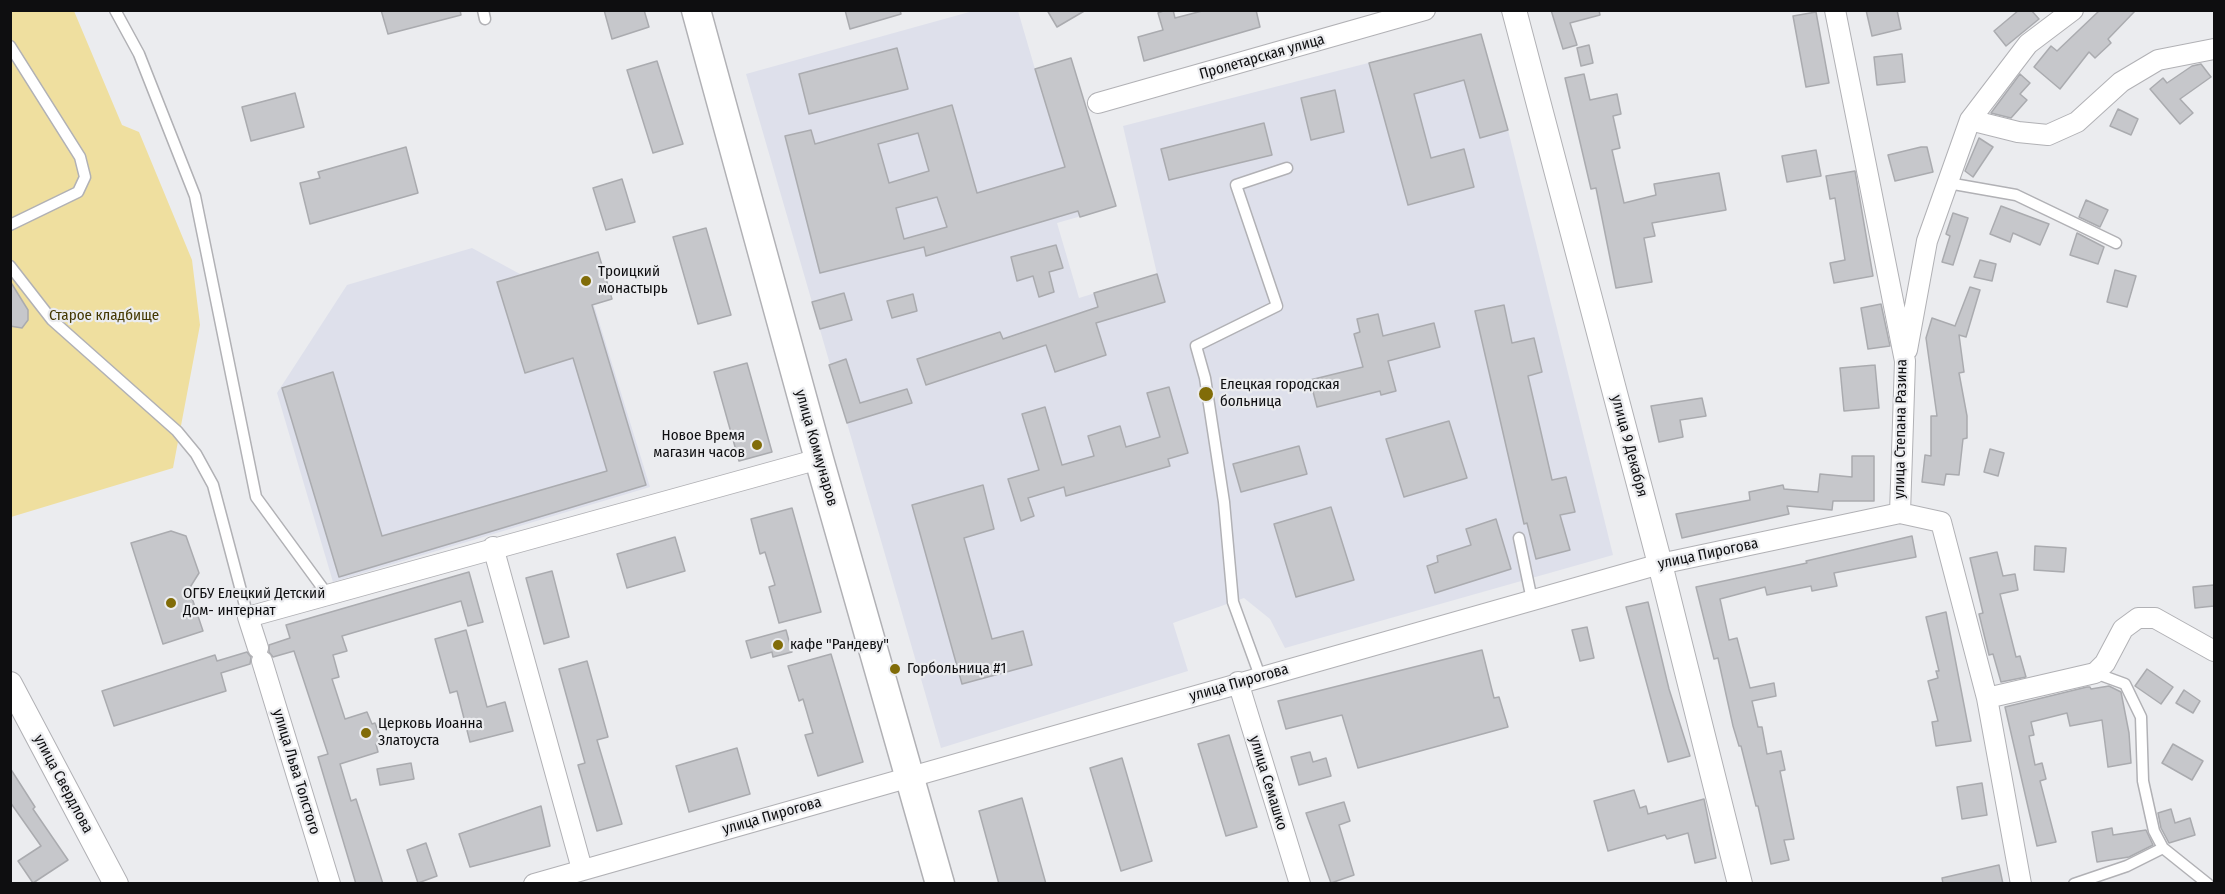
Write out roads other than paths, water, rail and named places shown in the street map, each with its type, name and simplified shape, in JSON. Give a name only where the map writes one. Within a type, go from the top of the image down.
[{"type":"main road","name":"улица Коммунаров","points":[[696,10],[819,459],[940,884]]},
{"type":"street","name":"Пролетарская улица","points":[[1098,103],[1425,10]]},
{"type":"street","name":"улица 9 Декабря","points":[[1514,10],[1660,564],[1740,884]]},
{"type":"street","name":"улица Степана Разина","points":[[1835,10],[1905,361],[1900,513],[1941,522],[1987,698],[2021,884]]},
{"type":"street","points":[[1905,361],[1927,241],[1970,120],[2028,44],[2073,10]]},
{"type":"street","points":[[1970,120],[2018,132],[2048,135],[2077,122],[2121,82],[2158,60],[2214,49]]},
{"type":"street","points":[[248,617],[493,547],[819,459]]},
{"type":"street","name":"улица Пирогова","points":[[534,884],[910,778],[1238,682],[1660,564],[1900,513]]},
{"type":"street","points":[[493,547],[582,869]]},
{"type":"street","name":"улица Льва Толстого","points":[[248,617],[330,884]]},
{"type":"street","points":[[1987,698],[2095,673],[2106,663],[2123,629],[2138,618],[2155,618],[2214,651]]},
{"type":"street","name":"улица Семашко","points":[[1238,682],[1300,884]]},
{"type":"street","name":"улица Свердлова","points":[[10,684],[116,884]]},
{"type":"lane","points":[[115,10],[139,54],[195,196],[256,497],[327,594]]},
{"type":"lane","points":[[10,46],[80,157],[85,177],[78,192],[10,225]]},
{"type":"lane","points":[[1260,676],[1233,602],[1224,502],[1205,378],[1196,346],[1277,306],[1236,185],[1287,168]]},
{"type":"lane","points":[[1948,183],[2016,195],[2116,243]]},
{"type":"lane","points":[[10,266],[52,320],[106,371],[177,431],[196,454],[213,485],[248,617]]},
{"type":"lane","points":[[1519,538],[1532,600]]},
{"type":"lane","points":[[2095,673],[2125,684],[2141,717],[2142,781],[2154,831],[2163,848],[2208,884]]},
{"type":"lane","points":[[2074,884],[2127,866],[2163,848]]},
{"type":"place","name":"Троицкий монастырь","points":[[586,281]]},
{"type":"place","name":"Елецкая городская больница","points":[[1206,394]]},
{"type":"place","name":"Новое Время магазин часов","points":[[757,445]]},
{"type":"place","name":"ОГБУ Елецкий Детский Дом- интернат","points":[[171,603]]},
{"type":"place","name":"кафе \"Рандеву\"","points":[[778,645]]},
{"type":"place","name":"Горбольница #1","points":[[895,669]]},
{"type":"place","name":"Церковь Иоанна Златоуста","points":[[366,733]]},
{"type":"park label","name":"Старое кладбище","points":[[104,316]]}]
